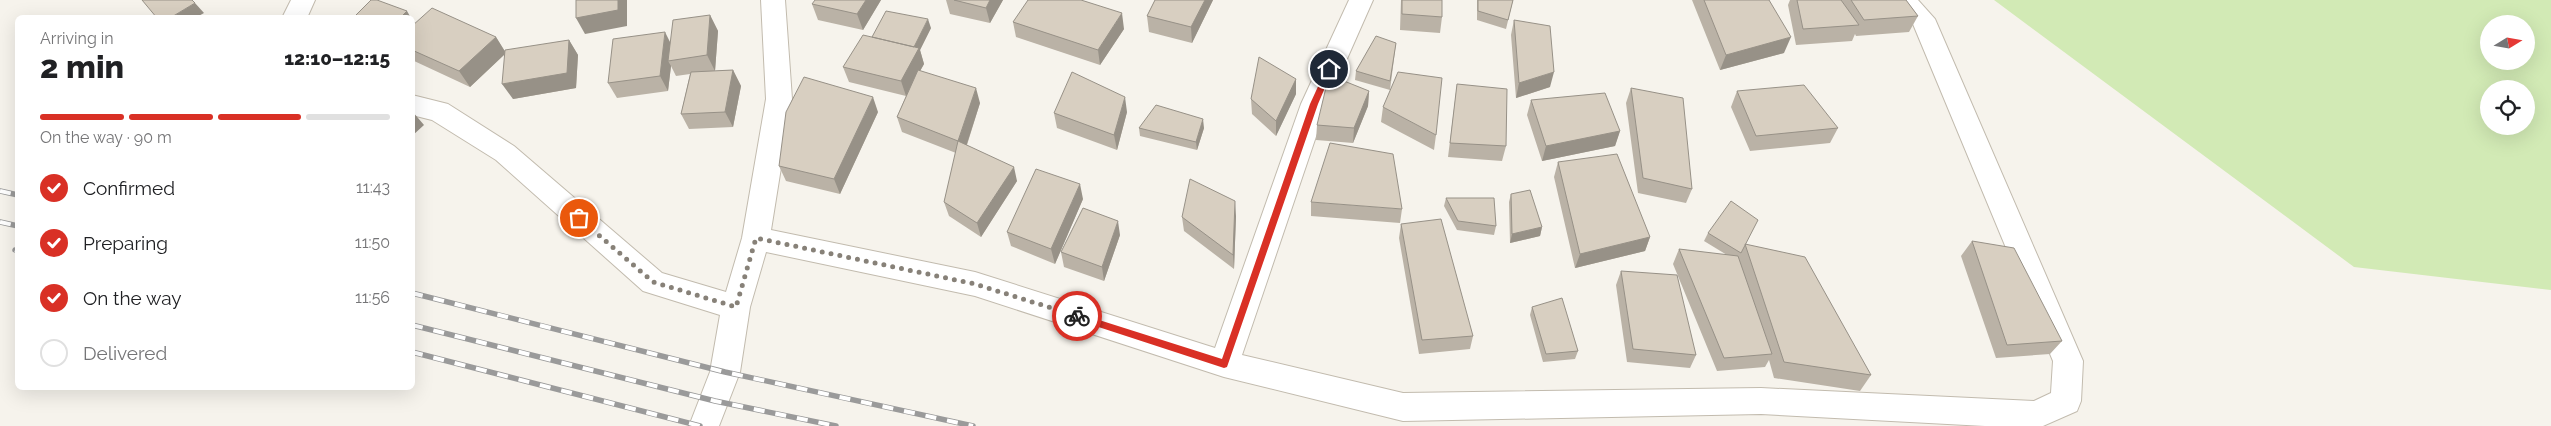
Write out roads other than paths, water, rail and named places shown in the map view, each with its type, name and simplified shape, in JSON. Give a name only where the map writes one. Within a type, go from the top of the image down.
[{"type":"street","points":[[296,15],[303,0]]},
{"type":"street","points":[[704,426],[726,372],[736,307],[756,238],[779,99],[773,0]]},
{"type":"street","points":[[1224,364],[1314,104],[1360,0]]},
{"type":"street","points":[[756,238],[975,284],[1224,364],[1402,407],[1760,401],[2036,415],[2066,401],[2068,361],[1923,19],[1902,0]]},
{"type":"street","points":[[415,106],[439,111],[505,153],[653,282],[736,307]]},
{"type":"railway","points":[[0,191],[15,194]]},
{"type":"railway","points":[[0,222],[15,225]]},
{"type":"railway","points":[[415,294],[725,372],[973,426]]},
{"type":"railway","points":[[415,326],[715,401],[836,426]]},
{"type":"railway","points":[[415,353],[700,426]]}]
